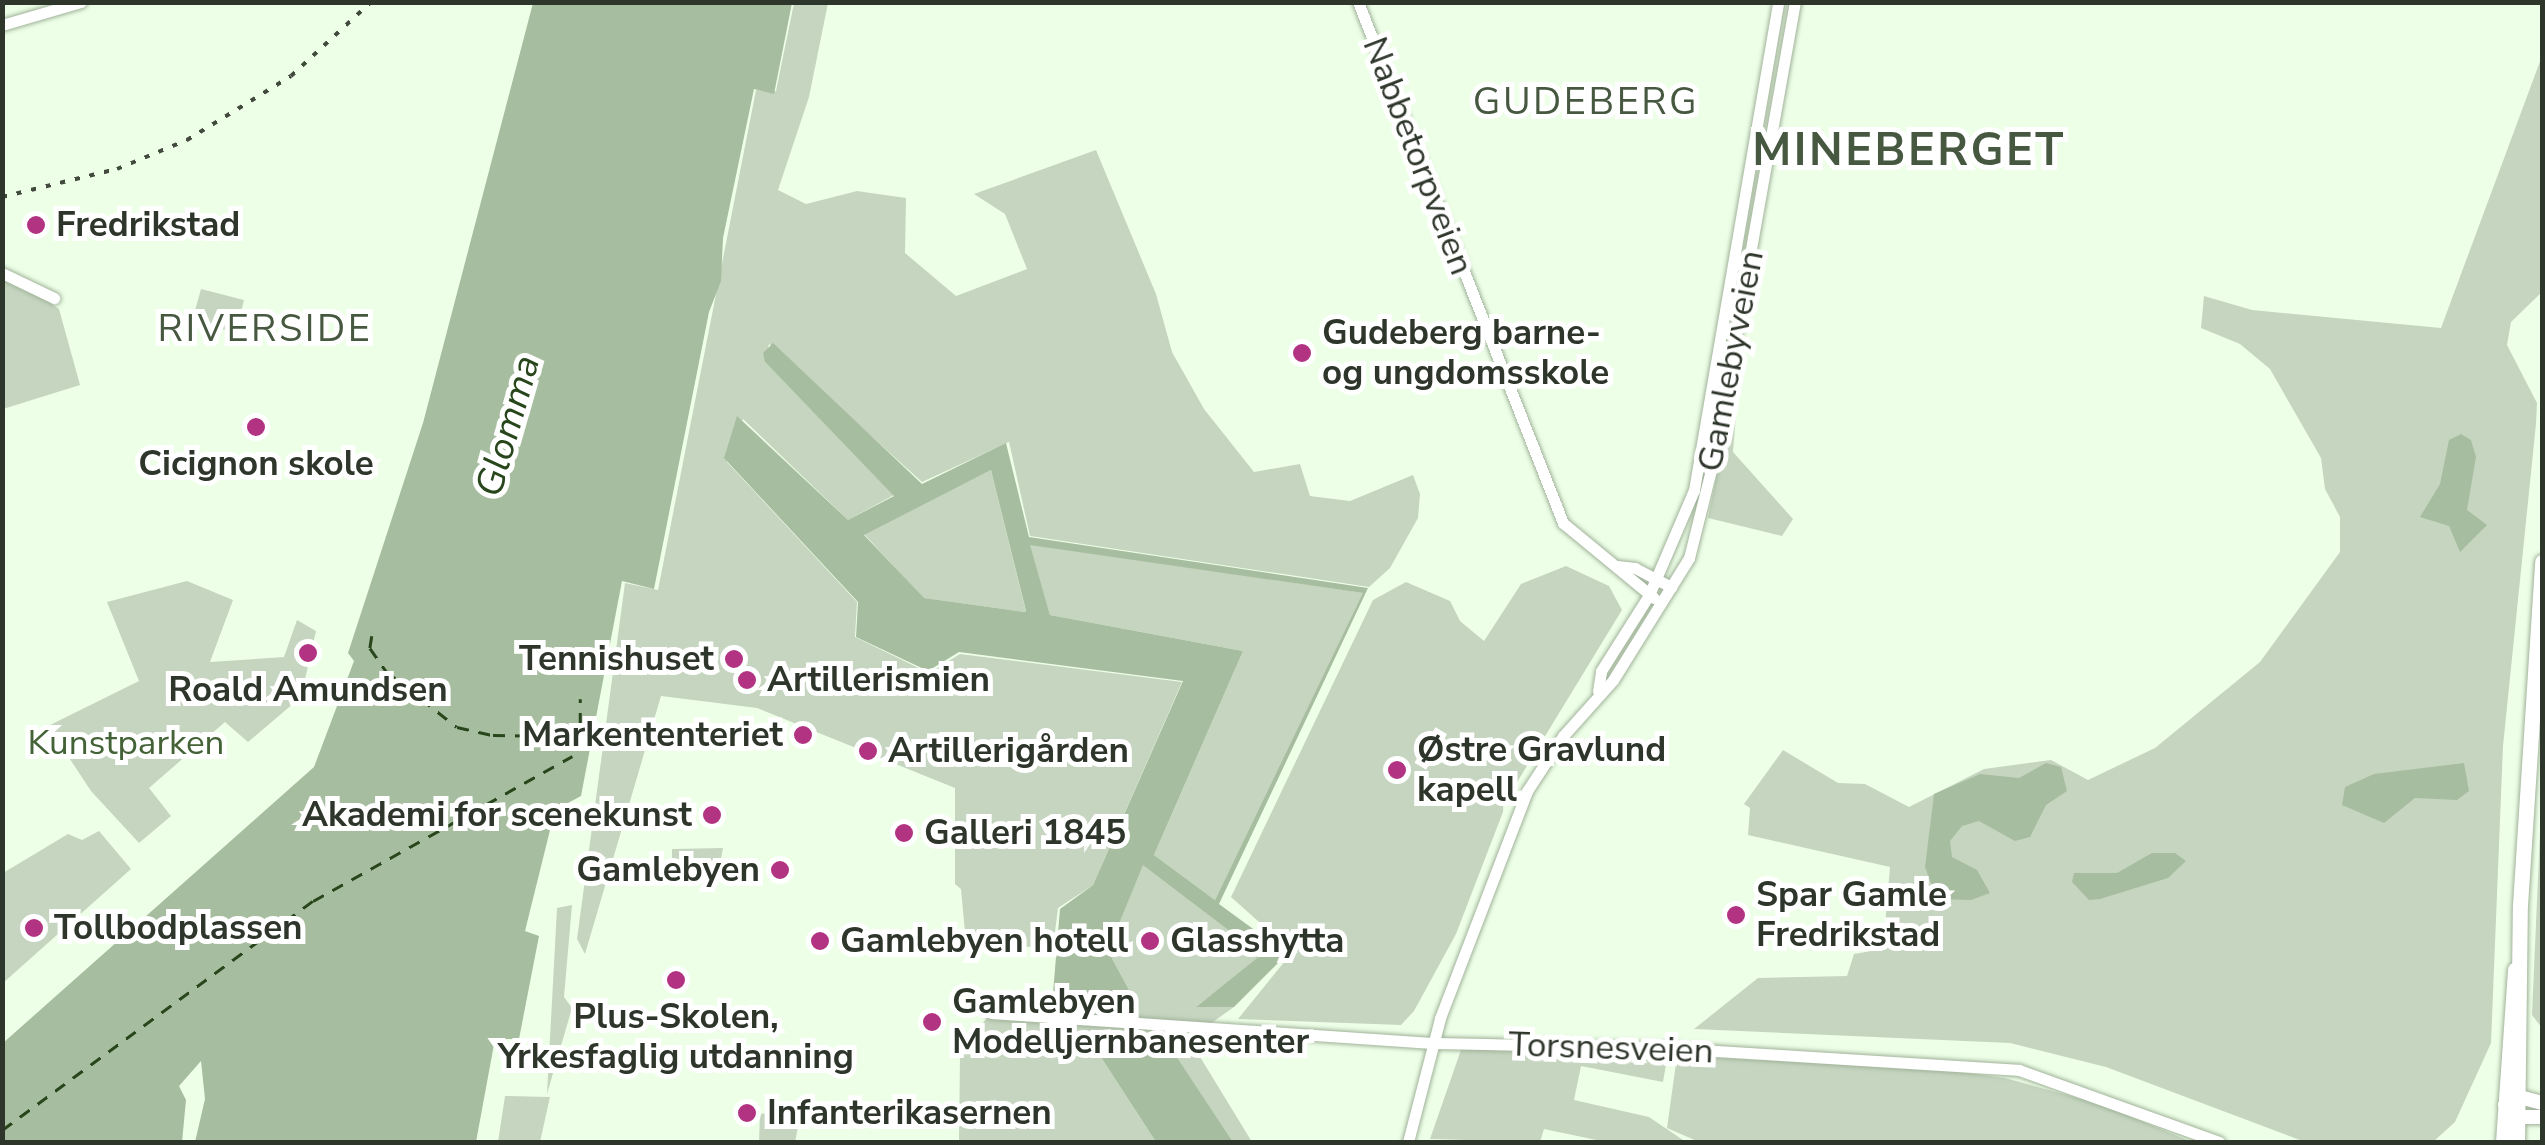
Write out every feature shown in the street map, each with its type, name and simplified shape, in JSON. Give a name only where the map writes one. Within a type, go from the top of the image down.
[{"type":"highway","points":[[2503,1142],[2512,1101],[2542,562]]},
{"type":"highway","points":[[2512,1101],[2518,1117],[2517,1142]]},
{"type":"main road","points":[[2512,1101],[2542,1103]]},
{"type":"main road","points":[[2518,1117],[2542,1117]]},
{"type":"street","points":[[2,24],[81,2]]},
{"type":"street","name":"Nabbetorpveien","points":[[1358,2],[1550,495],[1569,532],[1662,602]]},
{"type":"street","name":"Gamlebyveien","points":[[1598,692],[1602,671],[1656,579],[1697,476],[1778,2]]},
{"type":"street","name":"Gamlebyveien","points":[[1408,1142],[1436,1043],[1527,791],[1662,602],[1688,558],[1714,462],[1795,2]]},
{"type":"street","points":[[2,273],[54,298]]},
{"type":"street","name":"Nabbetorpveien","points":[[1616,566],[1671,587]]},
{"type":"street","name":"Torsnesveien","points":[[991,1012],[1436,1043],[1670,1048],[2019,1070],[2219,1142]]},
{"type":"green space","points":[[794,3],[828,3],[809,97],[778,190],[806,204],[857,191],[906,198],[905,253],[956,296],[1027,269],[1005,214],[974,194],[1096,150],[1156,294],[1172,352],[1204,409],[1254,472],[1300,464],[1310,496],[1350,501],[1413,475],[1420,494],[1418,518],[1390,568],[1369,587],[1030,536],[1009,442],[922,482],[769,344],[765,362],[894,495],[848,520],[743,419],[727,462],[857,602],[855,637],[929,673],[960,654],[1182,682],[1093,885],[1058,908],[1053,948],[1009,946],[1008,939],[966,943],[961,889],[955,884],[955,788],[757,708],[661,696],[585,954],[577,939],[625,583],[658,590],[756,90],[776,91]]},
{"type":"green space","points":[[2542,56],[2542,292],[2511,322],[2507,345],[2537,403],[2503,746],[2491,1043],[2455,1122],[2433,1142],[2305,1142],[2106,1067],[2010,1043],[1694,1029],[1758,978],[1847,976],[1854,954],[1883,949],[1890,867],[1748,835],[1750,808],[1744,804],[1783,750],[1838,783],[1865,784],[1909,807],[1984,769],[2051,760],[2088,780],[2155,748],[2260,662],[2340,552],[2340,517],[2325,489],[2321,458],[2270,369],[2240,344],[2201,328],[2204,296],[2252,310],[2441,328]]},
{"type":"green space","points":[[2,279],[24,284],[59,309],[80,385],[3,409]]},
{"type":"green space","points":[[201,289],[244,300],[236,333],[192,321]]},
{"type":"green space","points":[[1729,415],[1736,416],[1733,452],[1793,519],[1782,536],[1708,518]]},
{"type":"green space","points":[[991,470],[1026,612],[923,598],[864,534]]},
{"type":"green space","points":[[1029,544],[1364,593],[1215,900],[1154,855],[1243,651],[1050,615]]},
{"type":"green space","points":[[1566,566],[1609,586],[1622,610],[1511,792],[1504,793],[1503,812],[1456,934],[1414,1011],[1401,1025],[1238,1019],[1285,961],[1277,938],[1231,897],[1373,600],[1406,582],[1450,601],[1460,621],[1484,641],[1521,584]]},
{"type":"green space","name":"Kunstparken","points":[[187,581],[233,600],[210,662],[284,657],[297,620],[316,631],[301,697],[248,742],[225,722],[149,788],[171,816],[139,843],[91,791],[48,726],[139,681],[107,602]]},
{"type":"green space","points":[[2542,786],[2542,1028],[2532,1015]]},
{"type":"green space","name":"Tollbodplassen","points":[[99,831],[131,869],[3,983],[3,873],[68,834],[82,840]]},
{"type":"green space","points":[[723,848],[717,881],[672,883],[672,849]]},
{"type":"green space","points":[[1143,864],[1262,956],[1197,1006],[1234,1007],[1203,1029],[1183,1029],[1252,1142],[1233,1142],[1170,1048],[1095,1048],[1156,1142],[959,1142],[960,1053],[989,1015],[1068,1017],[1061,999],[1135,1001],[1108,951]]},
{"type":"green space","points":[[572,905],[564,997],[572,1008],[547,1094],[557,908]]},
{"type":"green space","points":[[1462,1047],[1667,1059],[1663,1082],[1581,1066],[1574,1100],[1649,1117],[1686,1142],[1606,1142],[1544,1129],[1540,1142],[1430,1139]]},
{"type":"green space","points":[[1677,1056],[1922,1067],[2005,1078],[2100,1104],[2192,1142],[1699,1142],[1667,1128]]},
{"type":"green space","points":[[505,1096],[550,1097],[540,1142],[498,1142]]},
{"type":"green space","points":[[802,1108],[795,1142],[759,1142],[760,1114]]},
{"type":"water","name":"Glomma","points":[[533,3],[792,3],[774,94],[754,89],[723,238],[721,281],[709,312],[654,589],[622,581],[581,796],[555,810],[525,931],[539,936],[519,1039],[495,1039],[476,1142],[195,1142],[205,1099],[201,1061],[179,1086],[186,1100],[182,1142],[3,1142],[3,1043],[314,767],[354,661],[348,653],[423,423]]},
{"type":"water","points":[[773,343],[922,484],[1006,443],[1029,537],[1368,588],[1219,904],[1275,945],[1281,960],[1234,1007],[1196,1007],[1261,955],[1143,865],[1108,951],[1135,1001],[1061,999],[1053,993],[1060,909],[1093,885],[1183,681],[959,652],[928,671],[856,637],[858,602],[724,458],[737,416],[848,520],[894,496],[765,362],[763,353]],"holes":[[[991,470],[1026,611],[1025,612],[924,598],[864,535]],[[1030,545],[1363,593],[1215,900],[1154,855],[1243,651],[1050,615]]]},
{"type":"water","points":[[2461,434],[2471,440],[2476,457],[2467,510],[2487,525],[2460,552],[2449,526],[2420,517],[2440,484],[2449,440]]},
{"type":"water","points":[[2046,763],[2061,767],[2067,791],[2046,805],[2030,837],[2015,841],[1979,821],[1962,826],[1950,841],[1952,857],[1977,870],[1990,893],[1971,900],[1937,899],[1925,867],[1934,794],[1980,774],[2019,778]]},
{"type":"water","points":[[2464,763],[2469,791],[2457,800],[2415,798],[2384,823],[2342,805],[2345,787],[2374,774]]},
{"type":"water","points":[[2152,853],[2175,853],[2186,861],[2168,878],[2100,899],[2089,900],[2072,882],[2074,873],[2117,873]]},
{"type":"water","points":[[1106,1041],[1170,1047],[1233,1142],[1156,1142],[1095,1048]]},
{"type":"ferry route","points":[[372,636],[370,648],[386,671],[457,727],[493,735],[560,736],[580,725],[580,699]]},
{"type":"ferry route","points":[[2,1130],[313,901],[572,756]]},
{"type":"railway","points":[[2,197],[117,169],[187,140],[291,76],[371,2]]},
{"type":"place","name":"Fredrikstad","points":[[36,225]]},
{"type":"place","name":"Gudeberg barne- og ungdomsskole","points":[[1302,353]]},
{"type":"place","name":"Cicignon skole","points":[[256,427]]},
{"type":"place","name":"Roald Amundsen","points":[[308,653]]},
{"type":"place","name":"Tennishuset","points":[[734,659]]},
{"type":"place","name":"Artillerismien","points":[[747,680]]},
{"type":"place","name":"Markententeriet","points":[[803,735]]},
{"type":"place","name":"Artillerigården","points":[[868,751]]},
{"type":"place","name":"Østre Gravlund kapell","points":[[1397,770]]},
{"type":"place","name":"Akademi for scenekunst","points":[[712,815]]},
{"type":"place","name":"Galleri 1845","points":[[904,833]]},
{"type":"place","name":"Gamlebyen","points":[[780,870]]},
{"type":"place","name":"Spar Gamle Fredrikstad","points":[[1736,915]]},
{"type":"place","name":"Tollbodplassen","points":[[34,928]]},
{"type":"place","name":"Gamlebyen hotell","points":[[820,941]]},
{"type":"place","name":"Glasshytta","points":[[1150,941]]},
{"type":"place","name":"Plus-Skolen, Yrkesfaglig utdanning","points":[[676,980]]},
{"type":"place","name":"Gamlebyen Modelljernbanesenter","points":[[932,1022]]},
{"type":"place","name":"Infanterikasernen","points":[[747,1113]]},
{"type":"district","name":"GUDEBERG","points":[[1586,102]]},
{"type":"district","name":"MINEBERGET","points":[[1909,151]]},
{"type":"district","name":"RIVERSIDE","points":[[265,329]]}]
